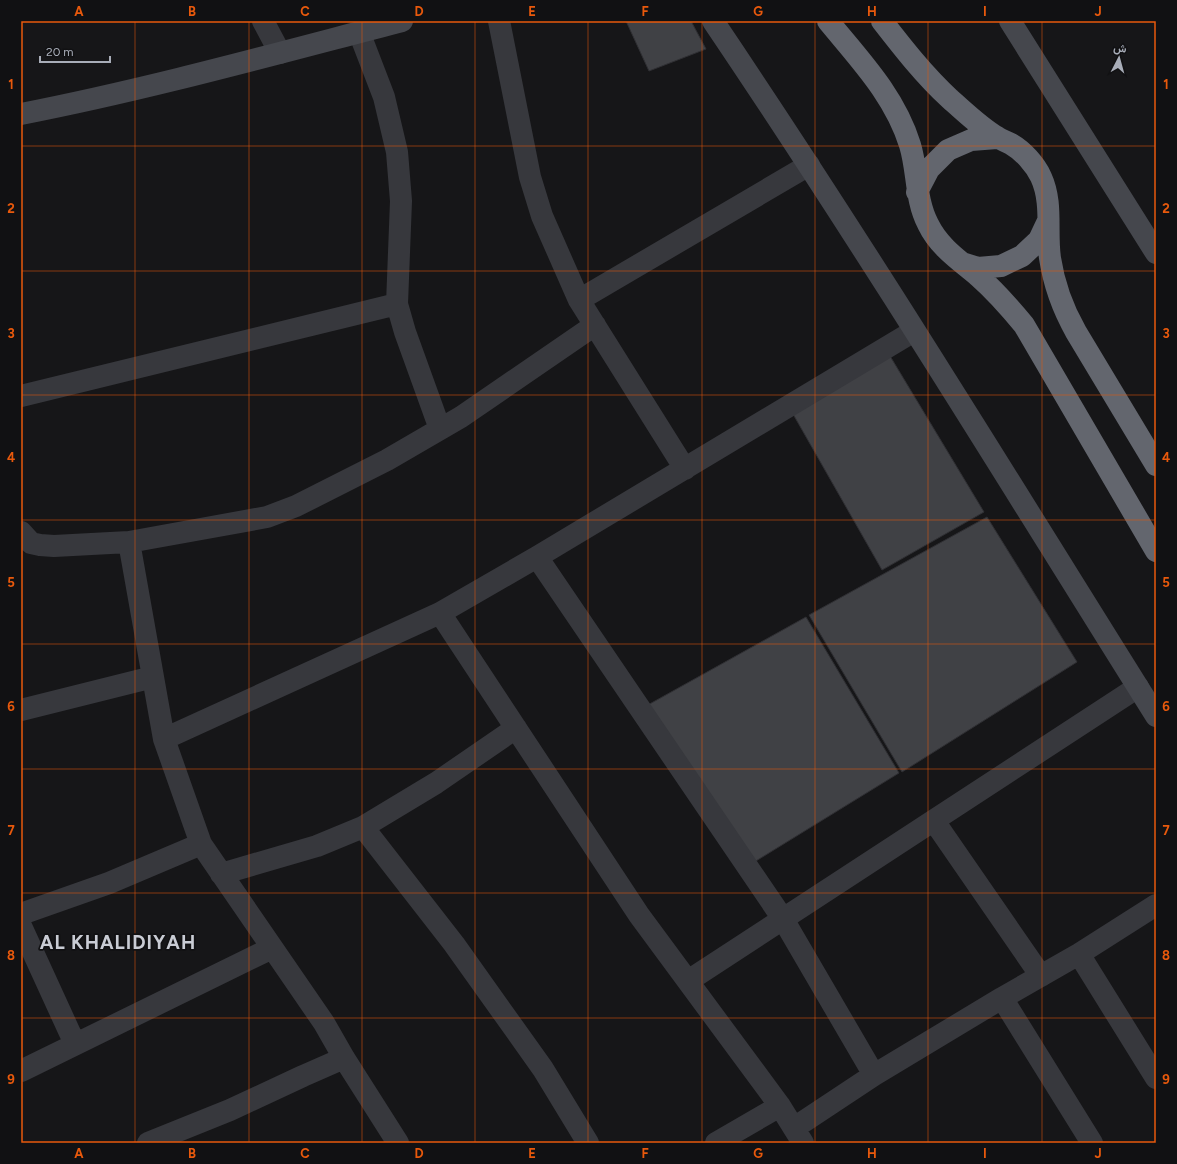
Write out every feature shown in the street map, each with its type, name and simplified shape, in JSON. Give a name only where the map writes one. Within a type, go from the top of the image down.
[{"type":"highway","points":[[828,21],[878,83],[891,102],[902,123],[910,145],[921,208],[937,239],[948,252],[995,292],[1024,325],[1156,552]]},
{"type":"highway","points":[[882,21],[926,75],[948,97],[997,138],[1011,144],[1022,152],[1041,176],[1046,189],[1048,204],[1050,258],[1059,296],[1066,315],[1156,465]]},
{"type":"highway","points":[[918,192],[929,169],[948,150],[971,140],[997,138]]},
{"type":"highway","points":[[961,263],[978,268],[1001,266],[1022,256],[1039,240],[1048,218]]},
{"type":"main road","points":[[21,114],[65,105],[280,53],[402,21]]},
{"type":"main road","points":[[713,21],[809,165],[1156,716]]},
{"type":"main road","points":[[1010,21],[1156,253]]},
{"type":"street","points":[[263,21],[280,53]]},
{"type":"street","points":[[499,21],[530,177],[542,216],[579,300],[685,469]]},
{"type":"street","points":[[359,32],[384,98],[397,152],[401,201],[397,304],[405,332],[440,429]]},
{"type":"street","points":[[579,300],[809,165]]},
{"type":"street","points":[[21,396],[397,304]]},
{"type":"street","points":[[21,532],[31,543],[40,545],[54,546],[129,542],[267,517],[296,506],[335,487],[387,460],[462,417],[595,325]]},
{"type":"street","points":[[164,739],[440,613],[685,469],[914,331]]},
{"type":"street","points":[[129,542],[164,739],[201,844],[324,1023],[344,1058],[398,1143]]},
{"type":"street","points":[[537,557],[782,919],[874,1075]]},
{"type":"street","points":[[440,613],[639,915],[780,1106],[798,1136],[874,1075],[1002,998],[1080,954],[1156,905]]},
{"type":"street","points":[[21,710],[153,678]]},
{"type":"street","points":[[688,981],[1138,687]]},
{"type":"street","points":[[221,874],[317,846],[363,827],[436,783],[516,728]]},
{"type":"street","points":[[934,821],[1041,976]]},
{"type":"street","points":[[363,827],[454,944],[543,1069],[588,1143]]},
{"type":"street","points":[[21,914],[109,883],[201,844]]},
{"type":"street","points":[[21,926],[75,1044]]},
{"type":"street","points":[[21,1071],[272,948]]},
{"type":"street","points":[[1080,954],[1156,1078]]},
{"type":"street","points":[[1002,998],[1092,1143]]},
{"type":"street","points":[[148,1143],[230,1110],[344,1058]]},
{"type":"street","points":[[716,1143],[780,1106]]},
{"type":"building","points":[[626,21],[691,21],[706,49],[649,71]]},
{"type":"building","points":[[890,356],[984,512],[882,570],[793,414]]},
{"type":"building","points":[[987,517],[1077,662],[902,772],[809,615]]},
{"type":"building","points":[[806,617],[899,773],[751,864],[646,706]]},
{"type":"district","name":"AL KHALIDIYAH","points":[[118,942]]}]
